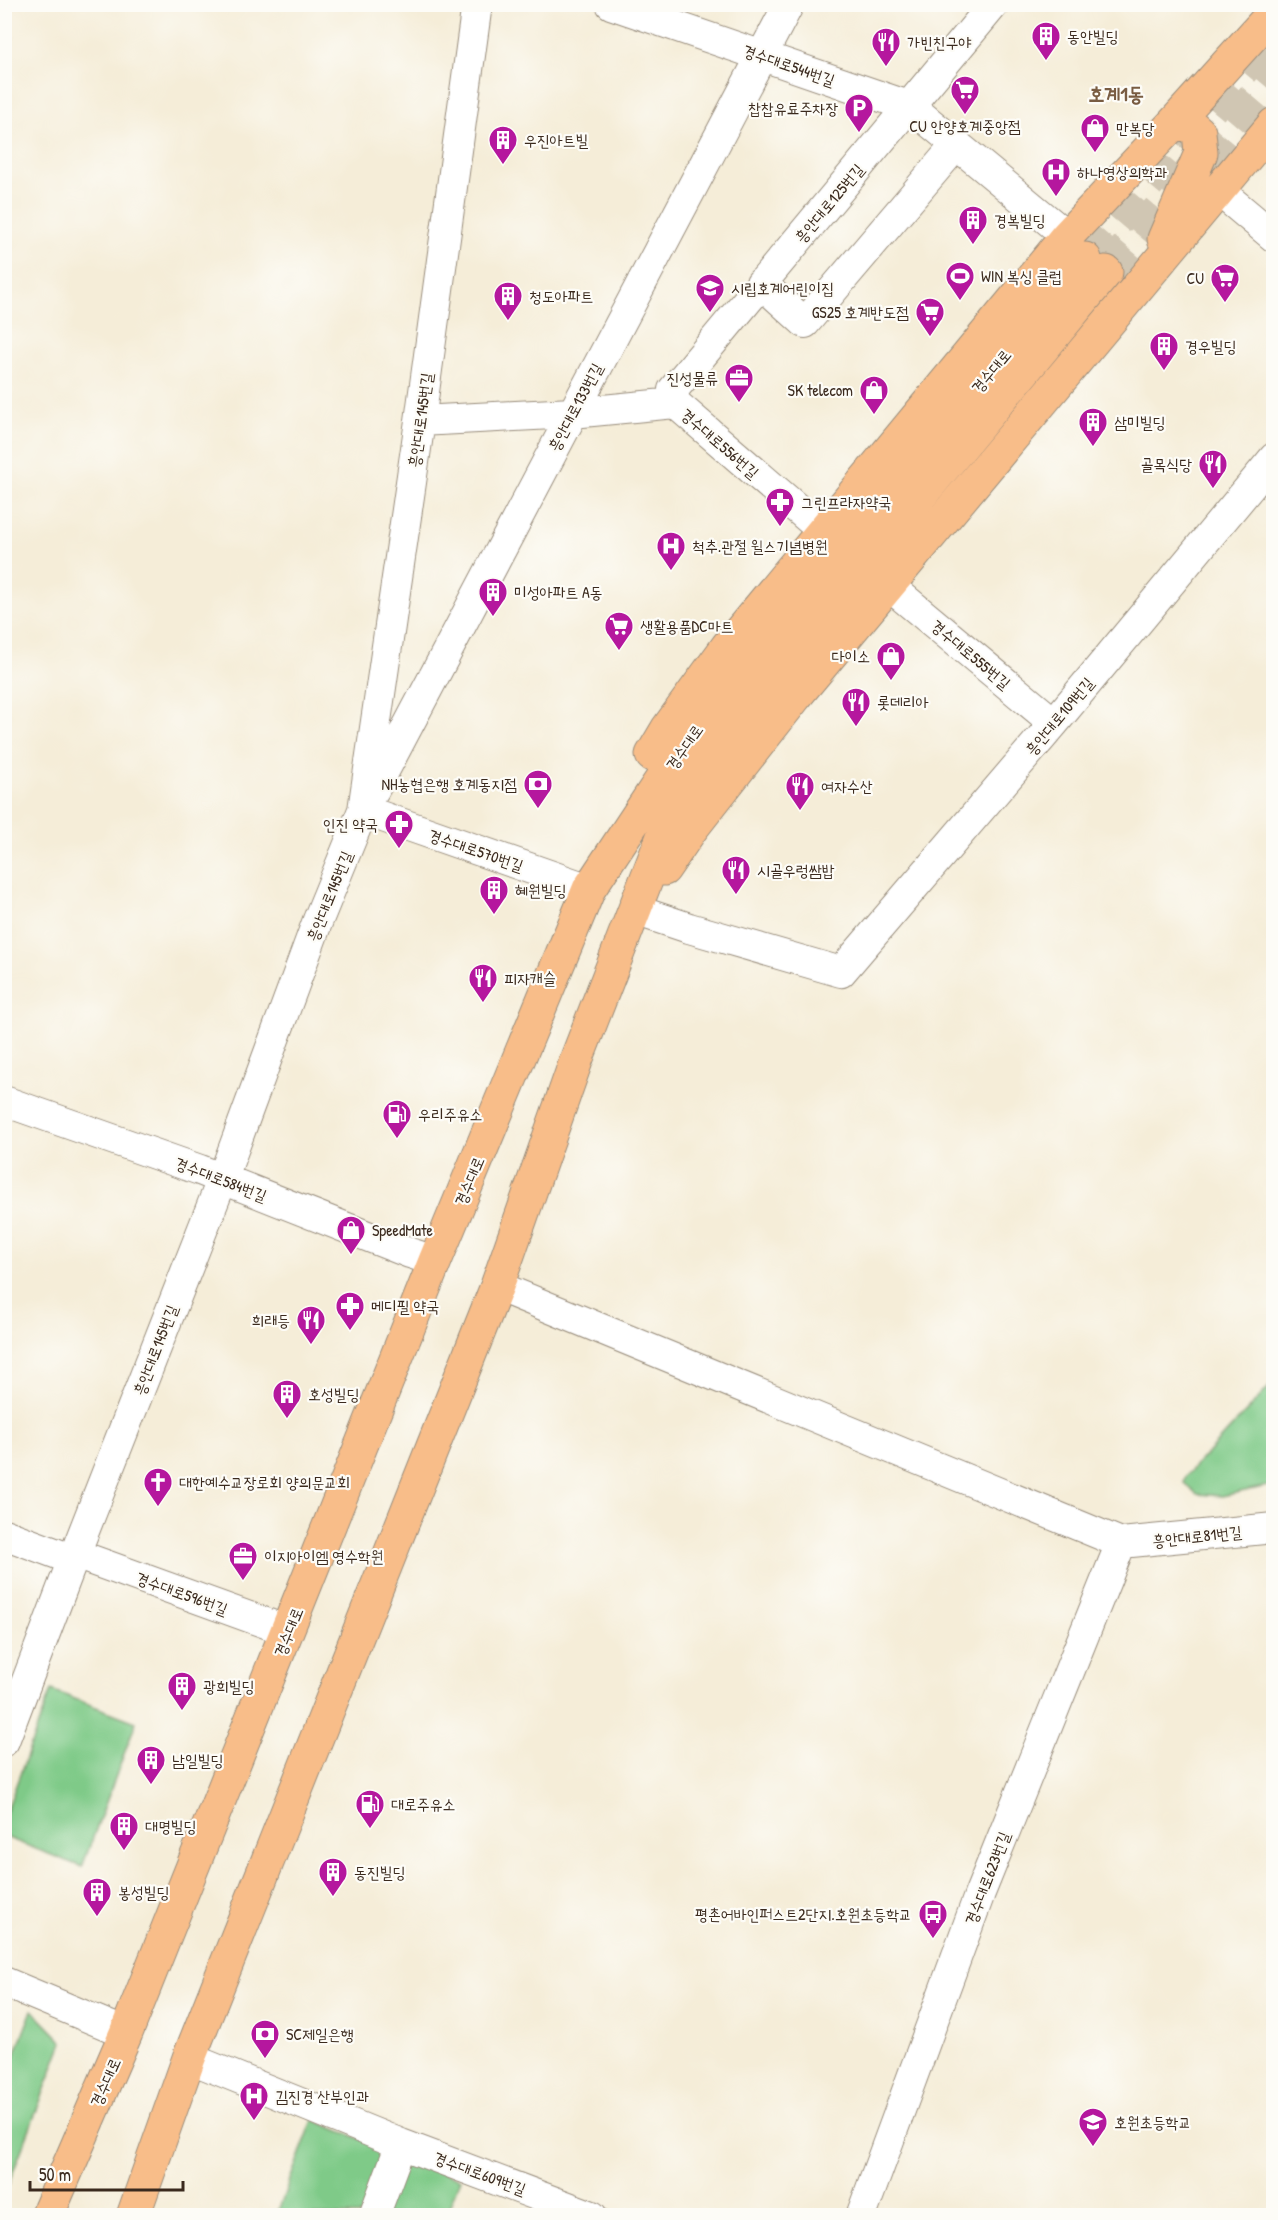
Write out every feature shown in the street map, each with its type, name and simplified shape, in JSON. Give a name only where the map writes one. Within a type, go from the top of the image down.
[{"type":"main road","points":[[589,890],[633,789],[668,728],[727,647],[823,531],[1086,256],[1172,124],[1268,12]]},
{"type":"main road","points":[[1149,273],[1201,153],[1199,132],[1190,124],[1172,124]]},
{"type":"main road","points":[[635,910],[692,828],[731,778],[888,585],[1274,124]]},
{"type":"main road","name":"경수대로","points":[[47,2216],[126,2033],[435,1261],[589,890],[684,744],[746,664],[1086,256]]},
{"type":"main road","name":"경수대로","points":[[133,2216],[189,2058],[497,1286],[577,1058],[671,816],[716,745],[780,664],[1086,256]]},
{"type":"street","name":"흥안대로145번길","points":[[4,1741],[69,1555],[222,1180],[318,920],[363,810],[420,421],[477,4]]},
{"type":"street","name":"경수대로544번길","points":[[611,4],[911,107],[1086,256]]},
{"type":"street","name":"흥안대로133번길","points":[[363,810],[789,4]]},
{"type":"street","name":"흥안대로125번길","points":[[675,404],[673,390],[911,107],[994,4]]},
{"type":"street","points":[[761,283],[805,323],[957,144]]},
{"type":"street","points":[[1218,190],[1274,237]]},
{"type":"street","name":"경수대로556번길","points":[[420,421],[572,413],[675,404],[823,531]]},
{"type":"street","name":"흥안대로109번길","points":[[635,910],[841,972],[1054,723],[1274,458]]},
{"type":"street","name":"경수대로555번길","points":[[888,585],[1054,723]]},
{"type":"street","name":"경수대로570번길","points":[[363,810],[589,890]]},
{"type":"street","name":"경수대로584번길","points":[[4,1101],[200,1170],[435,1261]]},
{"type":"street","points":[[497,1286],[1121,1543]]},
{"type":"street","name":"흥안대로81번길","points":[[1121,1543],[1274,1528]]},
{"type":"street","name":"경수대로596번길","points":[[4,1534],[288,1631]]},
{"type":"street","name":"경수대로623번길","points":[[861,2216],[980,1893],[1121,1543]]},
{"type":"street","points":[[4,1982],[126,2033]]},
{"type":"street","name":"경수대로609번길","points":[[189,2058],[401,2144],[592,2216]]},
{"type":"street","points":[[374,2216],[401,2144]]},
{"type":"green space","points":[[1273,1383],[1273,1485],[1222,1496],[1197,1494],[1184,1483],[1186,1476]]},
{"type":"green space","points":[[51,1690],[136,1722],[82,1867],[5,1837],[5,1815]]},
{"type":"green space","points":[[32,2010],[63,2042],[5,2193],[5,2081]]},
{"type":"green space","points":[[313,2120],[460,2179],[446,2215],[276,2216]]},
{"type":"tunnel","points":[[1085,259],[1272,36]]},
{"type":"tunnel","points":[[1106,272],[1274,73]]},
{"type":"place","name":"동안빌딩","points":[[1046,62]]},
{"type":"place","name":"가빈친구야","points":[[886,68]]},
{"type":"place","name":"CU 안양호계중앙점","points":[[965,116]]},
{"type":"place","name":"찹찹유료주차장","points":[[859,134]]},
{"type":"place","name":"만복당","points":[[1095,154]]},
{"type":"place","name":"우진아트빌","points":[[503,166]]},
{"type":"place","name":"하나영상의학과","points":[[1056,198]]},
{"type":"place","name":"경복빌딩","points":[[973,246]]},
{"type":"place","name":"WIN 복싱 클럽","points":[[960,302]]},
{"type":"place","name":"CU","points":[[1225,304]]},
{"type":"place","name":"시립호계어린이집","points":[[710,314]]},
{"type":"place","name":"청도아파트","points":[[508,322]]},
{"type":"place","name":"GS25 호계반도점","points":[[930,338]]},
{"type":"place","name":"경우빌딩","points":[[1164,372]]},
{"type":"place","name":"진성물류","points":[[739,404]]},
{"type":"place","name":"SK telecom","points":[[874,416]]},
{"type":"place","name":"삼미빌딩","points":[[1093,448]]},
{"type":"place","name":"골목식당","points":[[1213,490]]},
{"type":"place","name":"그린프라자약국","points":[[780,528]]},
{"type":"place","name":"척추.관절 윌스기념병원","points":[[671,572]]},
{"type":"place","name":"미성아파트 A동","points":[[493,618]]},
{"type":"place","name":"생활용품DC마트","points":[[619,652]]},
{"type":"place","name":"다이소","points":[[891,682]]},
{"type":"place","name":"롯데리아","points":[[856,728]]},
{"type":"place","name":"NH농협은행 호계동지점","points":[[538,810]]},
{"type":"place","name":"여자수산","points":[[800,812]]},
{"type":"place","name":"인진 약국","points":[[399,850]]},
{"type":"place","name":"시골우렁쌈밥","points":[[736,896]]},
{"type":"place","name":"혜원빌딩","points":[[494,916]]},
{"type":"place","name":"피자캐슬","points":[[483,1004]]},
{"type":"place","name":"우리주유소","points":[[397,1140]]},
{"type":"place","name":"SpeedMate","points":[[351,1256]]},
{"type":"place","name":"메디필 약국","points":[[350,1332]]},
{"type":"place","name":"희래등","points":[[311,1346]]},
{"type":"place","name":"호성빌딩","points":[[287,1420]]},
{"type":"place","name":"대한예수교장로회 양의문교회","points":[[158,1508]]},
{"type":"place","name":"이지아이엠 영수학원","points":[[243,1582]]},
{"type":"place","name":"광희빌딩","points":[[182,1712]]},
{"type":"place","name":"남일빌딩","points":[[151,1786]]},
{"type":"place","name":"대로주유소","points":[[370,1830]]},
{"type":"place","name":"대명빌딩","points":[[124,1852]]},
{"type":"place","name":"동진빌딩","points":[[333,1898]]},
{"type":"place","name":"봉성빌딩","points":[[97,1918]]},
{"type":"place","name":"평촌어바인퍼스트2단지.호원초등학교","points":[[933,1940]]},
{"type":"place","name":"SC제일은행","points":[[265,2060]]},
{"type":"place","name":"김진경 산부인과","points":[[254,2122]]},
{"type":"place","name":"호원초등학교","points":[[1093,2148]]},
{"type":"district","name":"호계1동","points":[[1116,94]]}]
